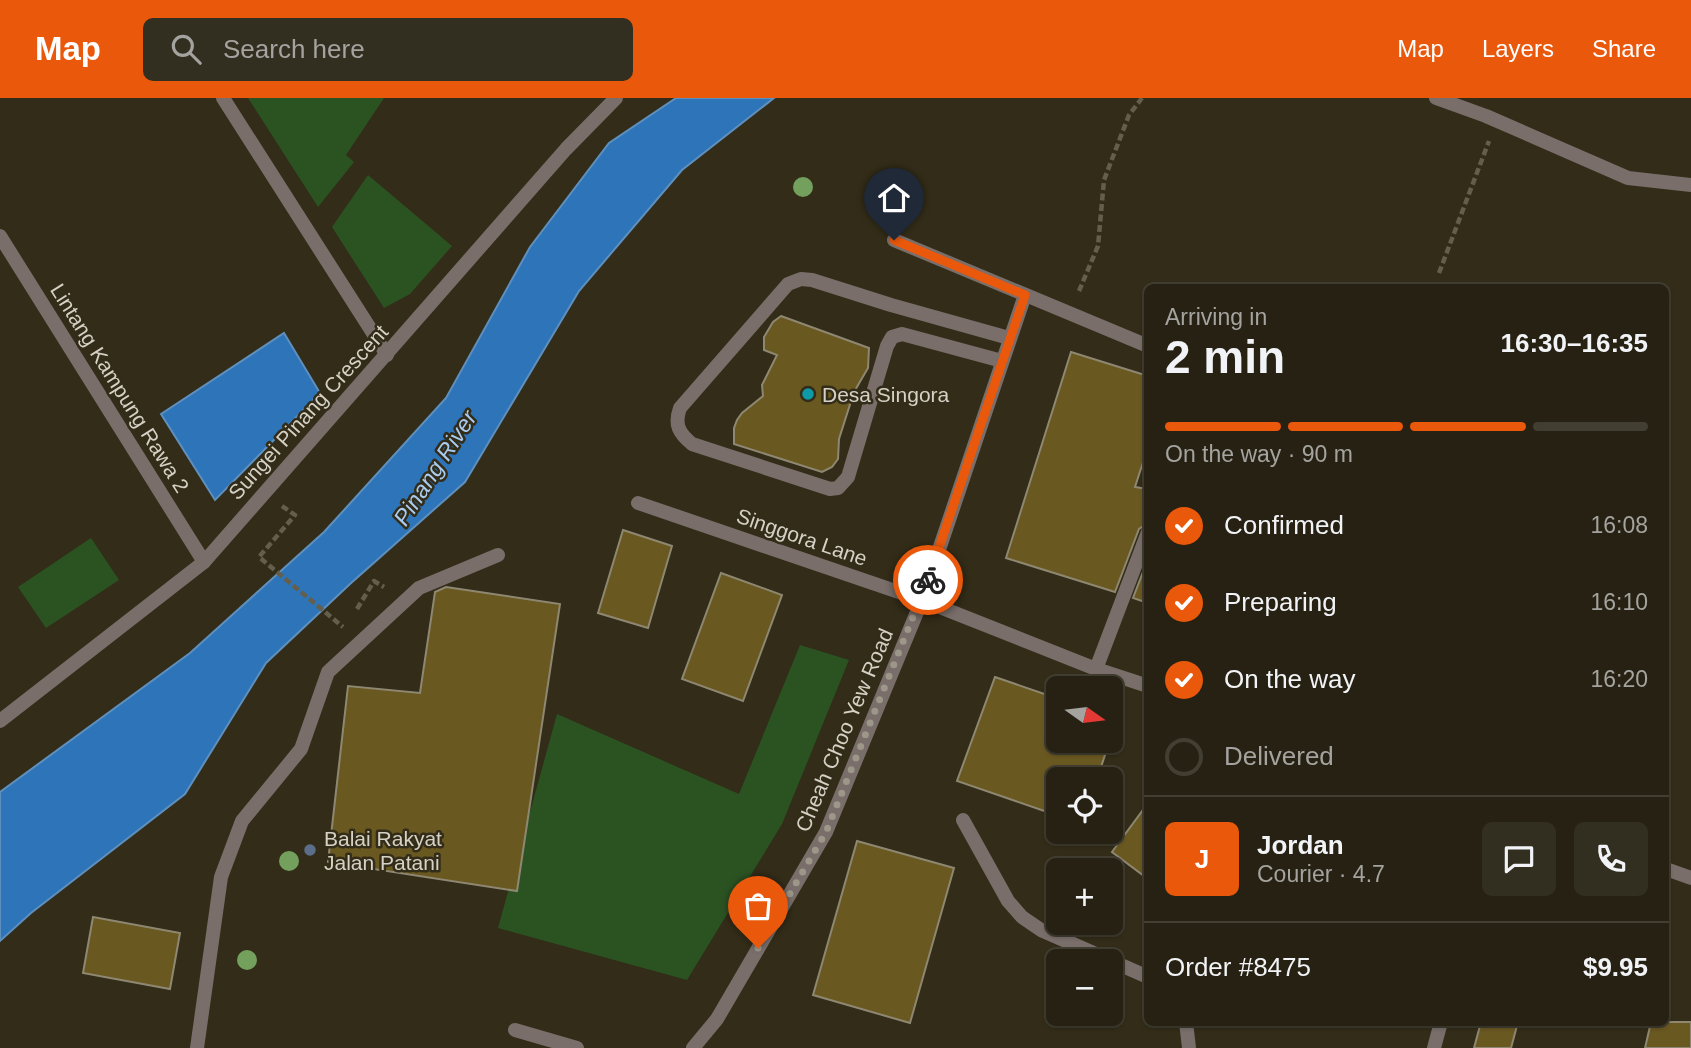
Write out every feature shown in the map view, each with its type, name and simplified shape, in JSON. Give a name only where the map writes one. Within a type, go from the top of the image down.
[{"type":"street","points":[[223,98],[387,355]]},
{"type":"street","name":"Sungei Pinang Crescent","points":[[0,721],[204,562],[566,149],[616,98]]},
{"type":"street","points":[[1436,98],[1497,121],[1628,178],[1691,185]]},
{"type":"street","name":"Lintang Kampung Rawa 2","points":[[0,236],[204,562]]},
{"type":"street","points":[[894,240],[1144,344]]},
{"type":"street","points":[[1002,361],[902,334],[892,337],[848,477],[838,488],[830,489],[692,444],[681,435],[678,427],[680,408],[788,284],[801,279],[1009,338]]},
{"type":"street","name":"Cheah Choo Yew Road","points":[[694,1048],[716,1018],[826,832],[922,600],[1025,295]]},
{"type":"street","name":"Singgora Lane","points":[[638,503],[922,600],[1096,670],[1144,685]]},
{"type":"street","points":[[1096,670],[1144,543]]},
{"type":"street","points":[[197,1048],[221,877],[242,821],[301,749],[328,672],[419,588],[498,555]]},
{"type":"street","points":[[963,820],[1008,901],[1022,917],[1041,930],[1144,975]]},
{"type":"street","points":[[1669,870],[1691,878]]},
{"type":"street","points":[[1186,1026],[1189,1048]]},
{"type":"street","points":[[1434,1048],[1440,1026]]},
{"type":"street","points":[[515,1030],[577,1048]]},
{"type":"path","points":[[1070,314],[1098,246],[1104,180],[1129,115],[1142,98]]},
{"type":"path","points":[[1439,273],[1497,121]]},
{"type":"path","points":[[295,515],[259,556],[345,629]]},
{"type":"green space","points":[[248,98],[384,98],[346,155],[354,162],[318,207]]},
{"type":"green space","points":[[368,175],[452,246],[410,294],[384,308],[332,227]]},
{"type":"green space","points":[[91,538],[119,580],[46,628],[18,587]]},
{"type":"green space","points":[[800,645],[849,660],[782,824],[687,980],[498,928],[557,714],[739,794]]},
{"type":"water","name":"Pinang River","points":[[676,98],[774,98],[682,170],[579,291],[465,482],[266,663],[185,794],[31,913],[0,941],[0,792],[190,653],[324,532],[446,398],[530,247],[609,143]]},
{"type":"water","points":[[284,333],[320,393],[215,500],[161,414]]},
{"type":"building","name":"Desa Singora","points":[[781,316],[869,348],[868,368],[854,392],[839,439],[838,459],[832,467],[822,472],[734,444],[737,420],[763,396],[762,385],[777,355],[764,350],[764,337],[773,322]]},
{"type":"building","points":[[1071,352],[1144,375],[1144,459],[1135,487],[1144,488],[1144,526],[1139,529],[1115,592],[1006,558]]},
{"type":"building","points":[[623,530],[672,546],[648,628],[598,613]]},
{"type":"building","points":[[1144,569],[1144,602],[1133,598]]},
{"type":"building","points":[[721,573],[782,595],[743,701],[682,679]]},
{"type":"building","points":[[446,587],[560,604],[517,891],[328,862],[348,686],[420,693],[435,592]]},
{"type":"building","points":[[995,677],[1046,695],[1046,753],[1106,753],[1101,767],[1046,767],[1046,812],[957,781]]},
{"type":"building","points":[[1144,808],[1144,876],[1112,852],[1118,844],[1123,844],[1123,837]]},
{"type":"building","points":[[857,841],[954,868],[910,1023],[813,995]]},
{"type":"building","points":[[93,917],[180,933],[170,989],[83,973]]},
{"type":"building","points":[[1669,1022],[1691,1022],[1691,1048],[1645,1048],[1650,1026],[1669,1026]]},
{"type":"building","points":[[1480,1026],[1517,1026],[1511,1048],[1474,1048]]},
{"type":"way so far","points":[[758,948],[826,832],[928,580]]},
{"type":"place","name":"Desa Singora","points":[[808,394]]},
{"type":"place","name":"Balai Rakyat Jalan Patani","points":[[310,850]]},
{"type":"route","points":[[894,240],[1025,295],[928,580]]}]
